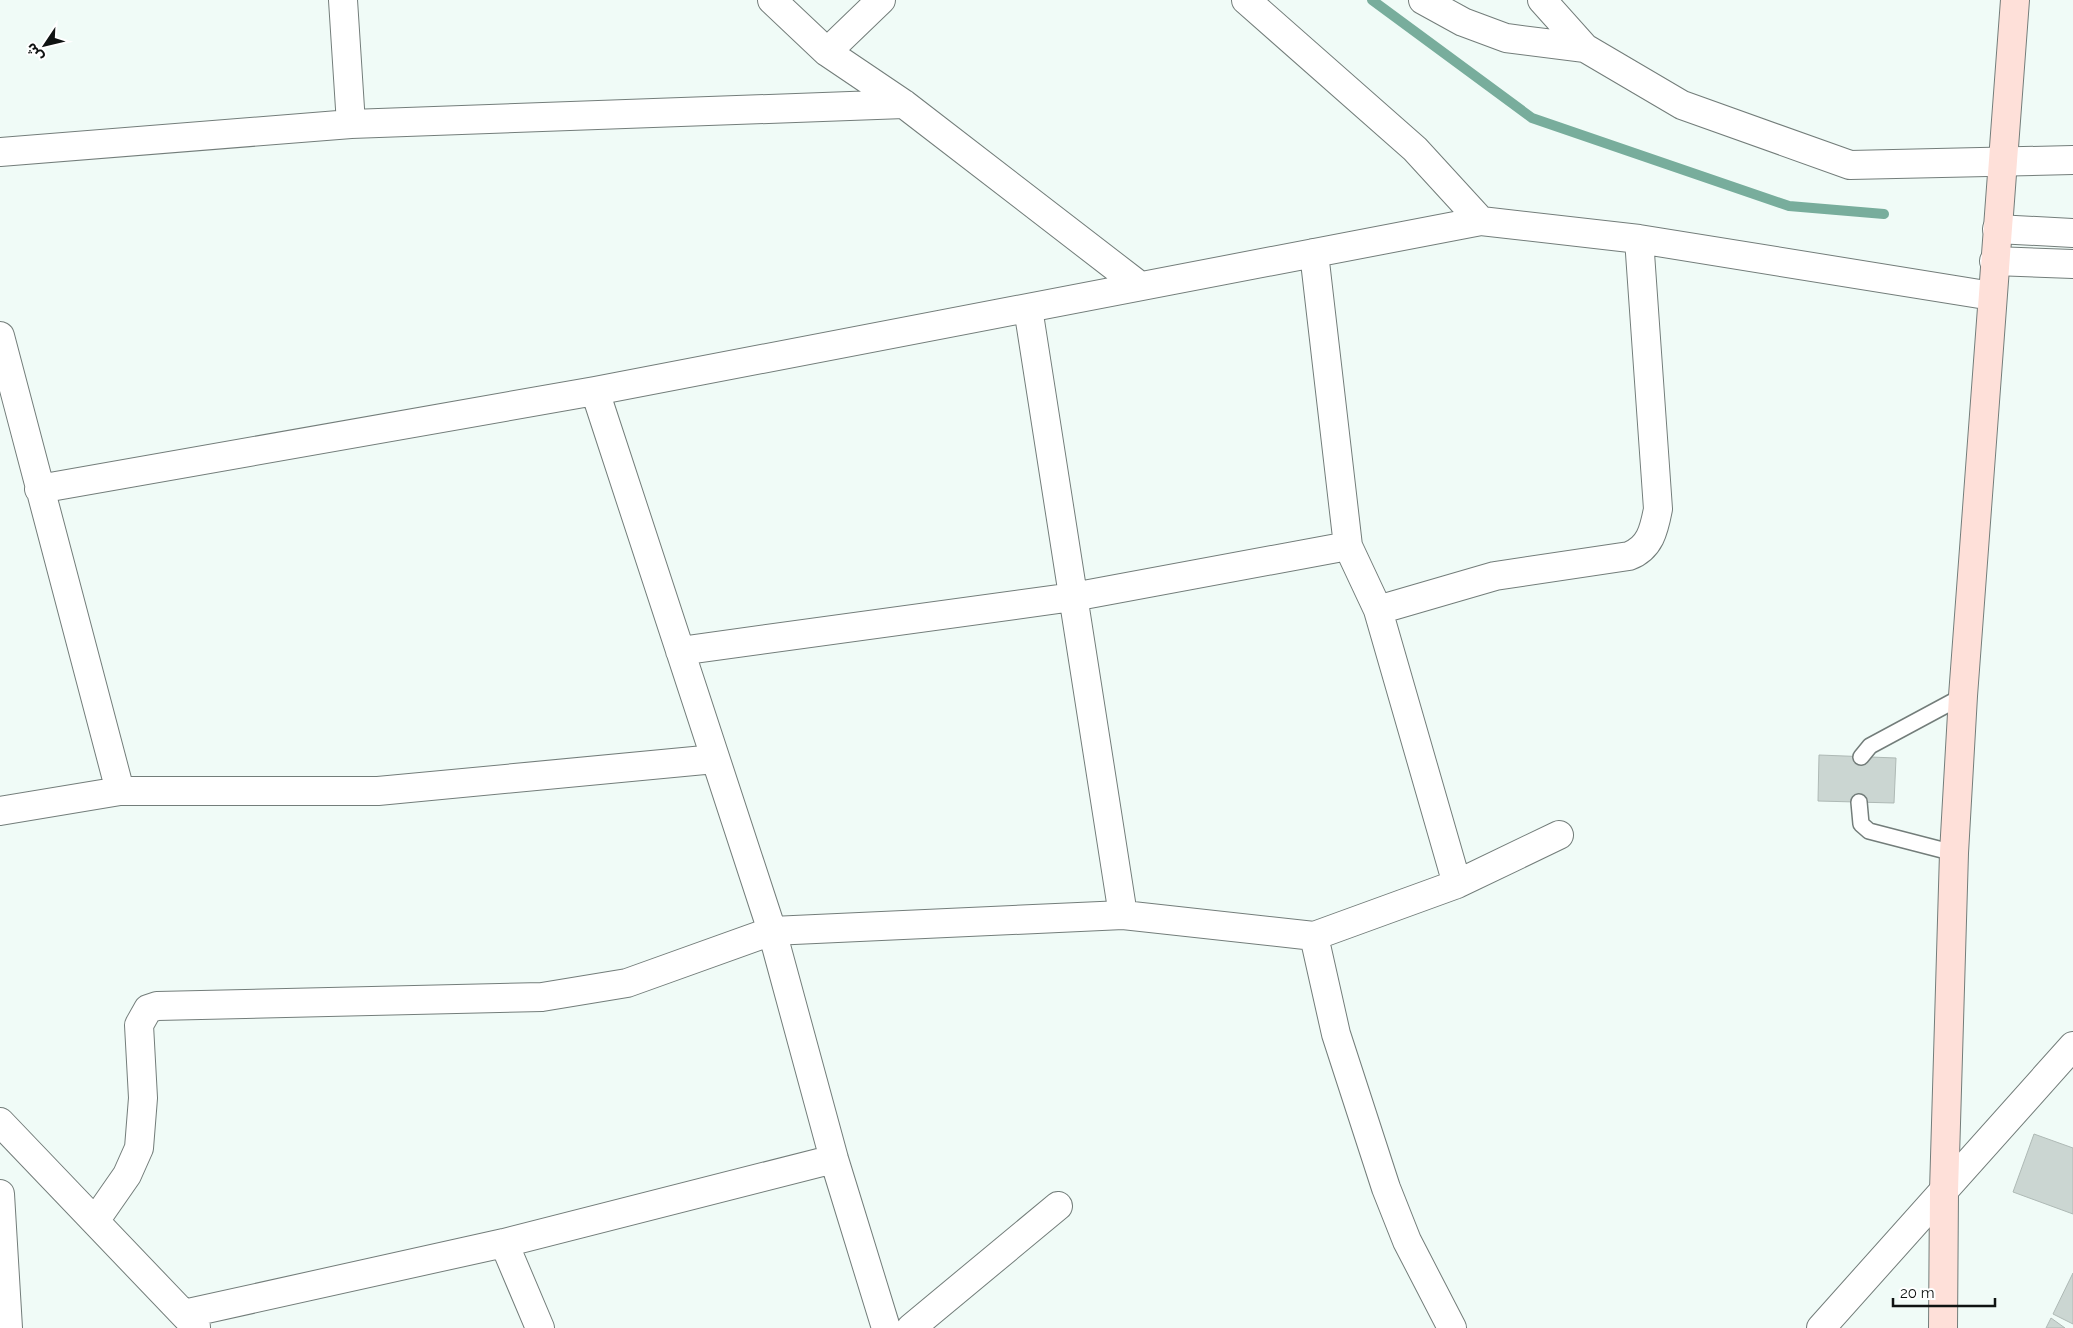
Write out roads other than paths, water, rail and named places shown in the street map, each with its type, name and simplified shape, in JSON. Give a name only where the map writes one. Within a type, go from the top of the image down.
[{"type":"main road","points":[[1946,1320],[1944,1190],[1954,853],[1963,696],[2001,162],[2015,0]]},
{"type":"street","points":[[343,0],[351,124]]},
{"type":"street","points":[[772,0],[827,52],[904,104],[1140,286]]},
{"type":"street","points":[[827,52],[881,0]]},
{"type":"street","points":[[1246,0],[1415,150],[1482,220]]},
{"type":"street","points":[[1424,0],[1463,22],[1506,38],[1585,48]]},
{"type":"street","points":[[1542,0],[1585,48],[1682,105],[1850,165],[2073,160]]},
{"type":"street","points":[[0,152],[351,124],[904,104]]},
{"type":"street","points":[[39,489],[595,391],[1482,220],[1639,239],[1992,296]]},
{"type":"street","points":[[1997,229],[2073,233]]},
{"type":"street","points":[[1378,610],[1495,576],[1629,556],[1640,552],[1647,544],[1654,528],[1658,509],[1639,239]]},
{"type":"street","points":[[1314,253],[1348,546],[1378,610],[1457,884]]},
{"type":"street","points":[[1994,261],[2073,264]]},
{"type":"street","points":[[1028,308],[1123,915]]},
{"type":"street","points":[[0,336],[120,791]]},
{"type":"street","points":[[595,391],[772,931],[834,1160],[886,1328]]},
{"type":"street","points":[[680,651],[1073,597],[1348,546]]},
{"type":"street","points":[[0,811],[120,791],[378,791],[715,759]]},
{"type":"street","points":[[95,1221],[127,1175],[139,1148],[143,1098],[139,1025],[148,1009],[157,1006],[542,998],[627,983],[772,931],[1123,915],[1314,936],[1457,884],[1560,835]]},
{"type":"street","points":[[1314,936],[1336,1034],[1386,1188],[1407,1241],[1452,1328]]},
{"type":"street","points":[[1821,1328],[2073,1046]]},
{"type":"street","points":[[0,1122],[191,1321],[834,1160]]},
{"type":"street","points":[[0,1194],[8,1328]]},
{"type":"street","points":[[911,1328],[1058,1206]]},
{"type":"street","points":[[504,1243],[540,1328]]},
{"type":"lane","points":[[1861,757],[1870,746],[1963,696]]},
{"type":"lane","points":[[1859,802],[1861,824],[1869,830],[1954,853]]},
{"type":"waterway","points":[[1372,0],[1532,118],[1789,206],[1884,214]]}]
